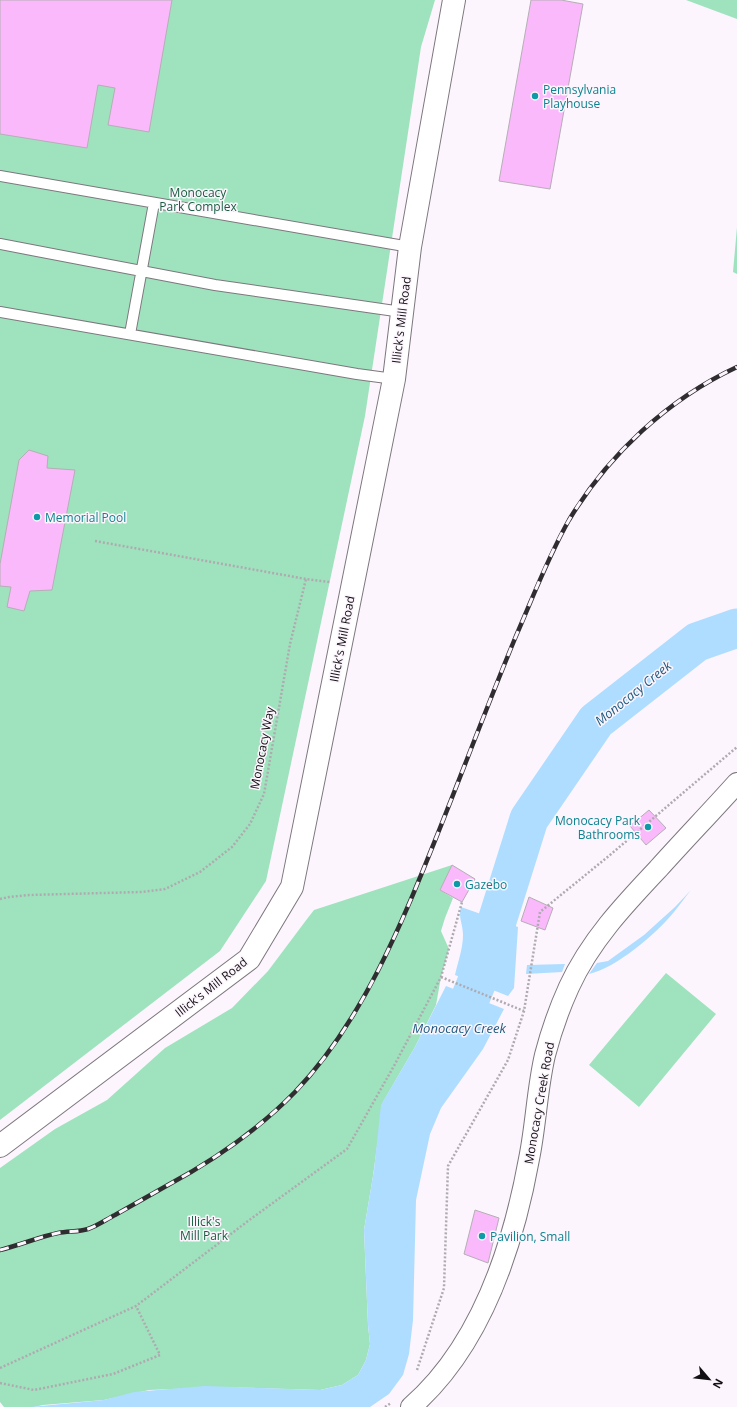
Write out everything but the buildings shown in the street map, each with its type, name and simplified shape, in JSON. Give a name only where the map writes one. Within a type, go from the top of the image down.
[{"type":"street","name":"Illick's Mill Road","points":[[0,1146],[249,959],[292,887],[394,379],[410,247],[454,0]]},
{"type":"street","name":"Monocacy Creek Road","points":[[412,1407],[440,1379],[476,1324],[490,1293],[510,1239],[530,1158],[532,1133],[545,1056],[559,1011],[582,961],[604,928],[624,905],[737,783]]},
{"type":"lane","points":[[0,176],[410,247]]},
{"type":"lane","points":[[130,334],[154,203]]},
{"type":"lane","points":[[0,244],[215,285],[402,312]]},
{"type":"lane","points":[[0,312],[357,374],[394,379]]},
{"type":"path","points":[[95,541],[306,579],[333,582]]},
{"type":"path","name":"Monocacy Way","points":[[0,899],[9,896],[141,892],[165,889],[200,872],[232,847],[250,824],[264,794],[290,644],[306,579]]},
{"type":"path","points":[[0,1368],[136,1306],[248,1221],[347,1149],[395,1064],[441,977],[462,902]]},
{"type":"path","points":[[441,977],[524,1011]]},
{"type":"path","points":[[0,1383],[34,1390],[113,1374],[160,1355],[136,1306]]},
{"type":"green space","name":"Monocacy Park Complex","points":[[0,0],[435,0],[421,47],[365,416],[266,881],[220,951],[0,1120]]},
{"type":"green space","points":[[686,0],[737,0],[737,19]]},
{"type":"green space","points":[[737,227],[737,274],[733,272]]},
{"type":"green space","name":"Illick's Mill Park","points":[[452,865],[440,890],[453,898],[441,931],[449,949],[441,977],[436,1005],[415,1047],[383,1102],[364,1230],[370,1344],[366,1360],[358,1375],[342,1385],[320,1390],[224,1387],[149,1390],[104,1400],[34,1407],[4,1407],[0,1402],[0,1168],[55,1129],[107,1100],[165,1048],[232,1008],[268,971],[314,910]]},
{"type":"green space","points":[[666,973],[716,1014],[639,1107],[589,1065]]},
{"type":"water","points":[[691,890],[666,921],[646,940],[623,958],[600,971],[589,974],[597,963],[608,961],[644,935],[675,907]]},
{"type":"water","name":"Monocacy Creek","points":[[461,907],[518,927],[514,988],[508,996],[455,975],[463,940],[460,914]]},
{"type":"water","points":[[565,964],[562,972],[526,974],[527,965]]},
{"type":"water","name":"Monocacy Creek","points":[[446,986],[504,1009],[483,1049],[441,1108],[430,1134],[416,1200],[413,1320],[409,1354],[403,1375],[389,1394],[370,1407],[30,1407],[104,1400],[134,1392],[205,1386],[320,1390],[342,1385],[358,1375],[366,1360],[370,1344],[364,1230],[374,1170],[381,1105],[415,1047]]},
{"type":"waterway","name":"Monocacy Creek","points":[[451,1045],[481,972],[529,819],[596,721],[697,642],[737,628]]},
{"type":"railway","points":[[0,1250],[62,1232],[81,1231],[91,1228],[185,1175],[219,1155],[251,1132],[281,1106],[319,1064],[361,1003],[395,936],[448,809],[516,636],[547,563],[569,520],[602,473],[621,451],[642,431],[687,395],[737,367]]},
{"type":"place","name":"Pennsylvania Playhouse","points":[[535,96]]},
{"type":"place","name":"Memorial Pool","points":[[37,517]]},
{"type":"place","name":"Monocacy Park Bathrooms","points":[[648,827]]},
{"type":"place","name":"Gazebo","points":[[457,884]]},
{"type":"place","name":"Pavilion, Small","points":[[482,1236]]}]
